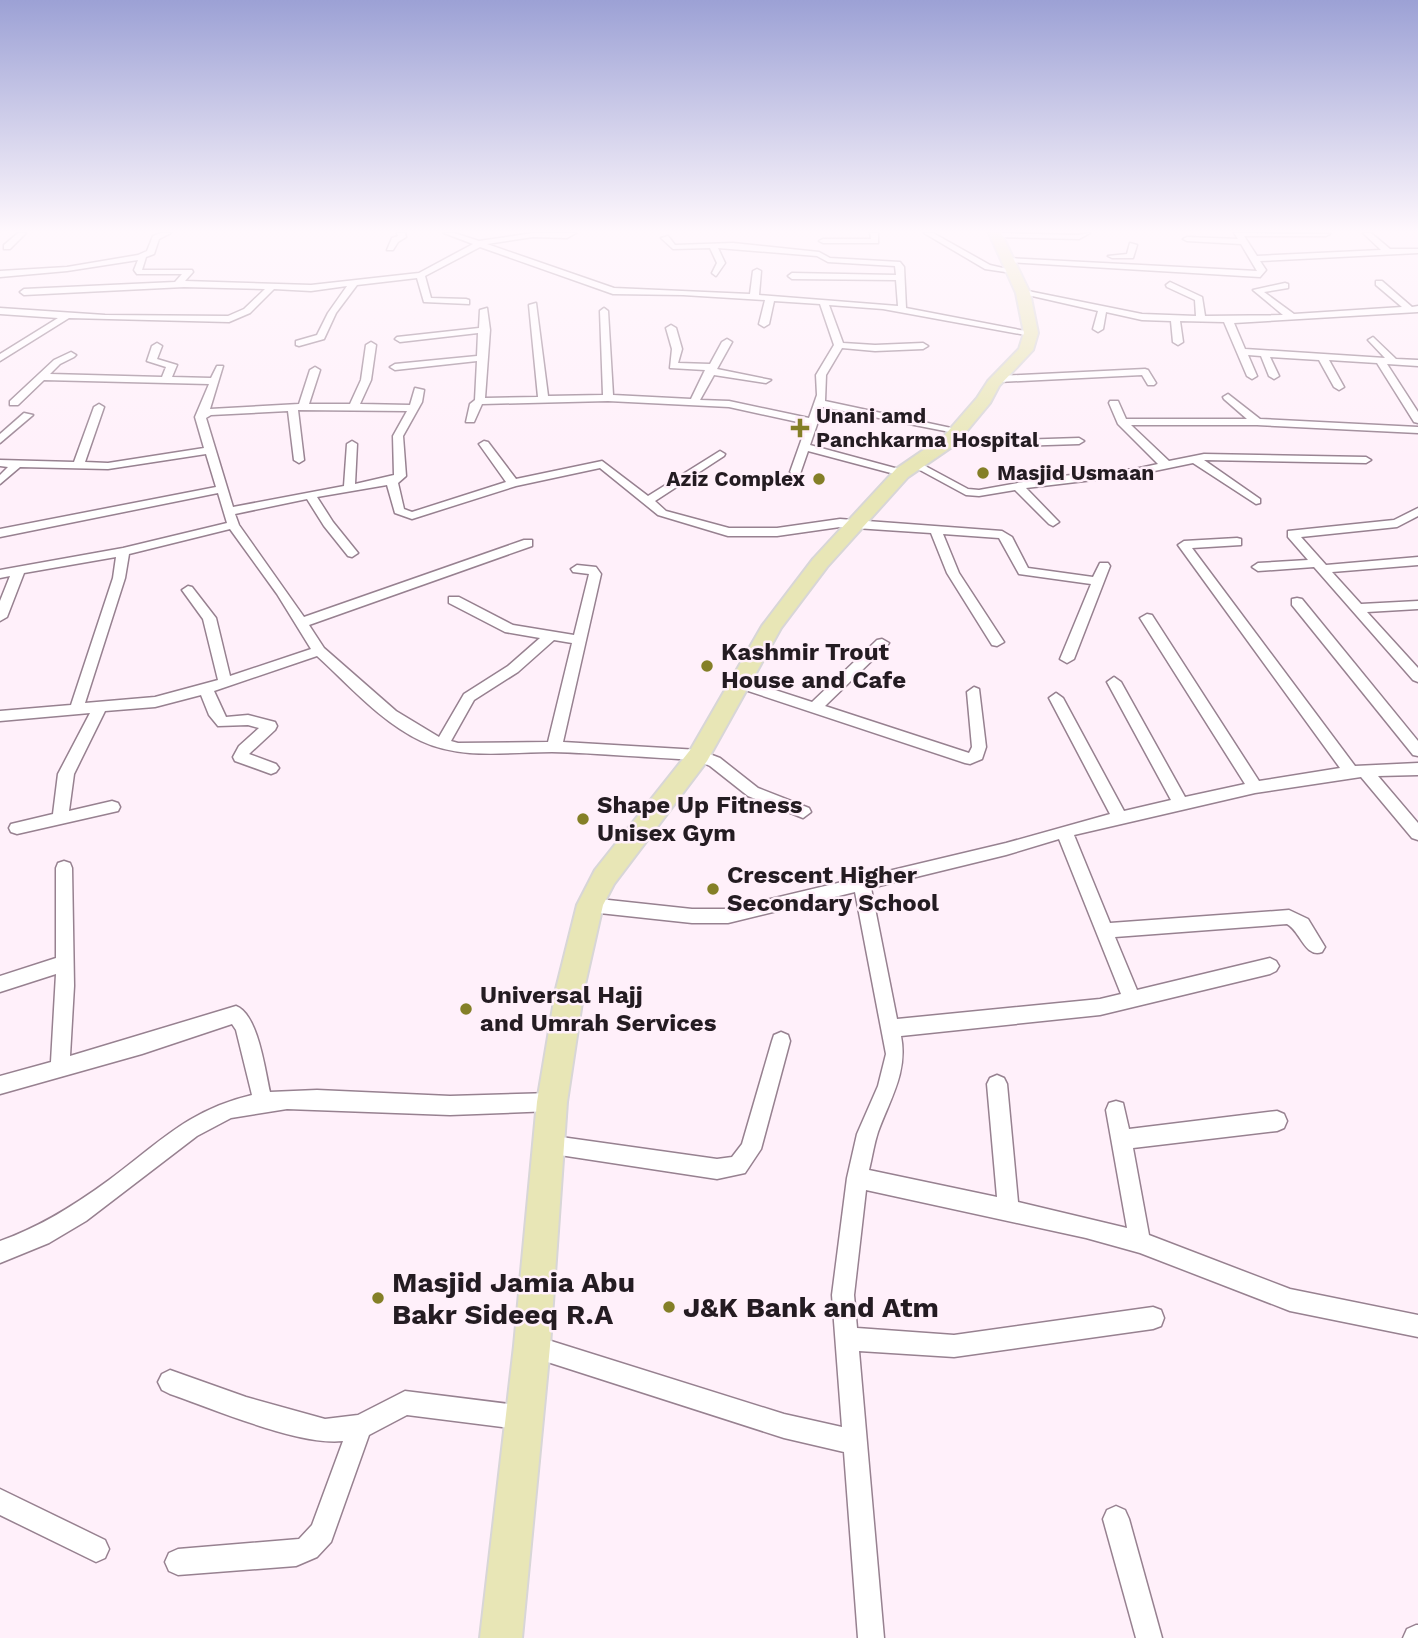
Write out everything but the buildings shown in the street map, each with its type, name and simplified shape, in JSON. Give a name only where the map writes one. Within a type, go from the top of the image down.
[{"type":"main road","points":[[501,1638],[532,1346],[552,1102],[570,989],[590,905],[604,877],[699,755],[772,625],[855,524],[907,468],[953,436],[998,379],[1026,350],[1031,333],[1024,309]]},
{"type":"street","points":[[0,311],[65,317],[195,321],[229,319],[249,309]]},
{"type":"street","points":[[299,343],[321,337],[335,309]]},
{"type":"street","points":[[533,309],[543,400]]},
{"type":"street","points":[[764,324],[767,309]]},
{"type":"street","points":[[827,309],[839,345]]},
{"type":"street","points":[[908,309],[978,326],[1031,333]]},
{"type":"street","points":[[1098,309],[1142,317],[1228,320],[1414,310]]},
{"type":"street","points":[[1199,309],[1201,317]]},
{"type":"street","points":[[1282,309],[1291,316]]},
{"type":"street","points":[[480,401],[484,310]]},
{"type":"street","points":[[604,311],[608,398]]},
{"type":"street","points":[[1098,329],[1102,311]]},
{"type":"street","points":[[0,358],[65,317]]},
{"type":"street","points":[[1175,317],[1178,342]]},
{"type":"street","points":[[1228,320],[1252,376]]},
{"type":"street","points":[[671,328],[677,349],[673,366],[710,369],[766,380]]},
{"type":"street","points":[[400,339],[485,330]]},
{"type":"street","points":[[1373,340],[1393,361]]},
{"type":"street","points":[[694,402],[727,342]]},
{"type":"street","points":[[354,407],[366,380],[371,345]]},
{"type":"street","points":[[839,345],[876,348],[923,346]]},
{"type":"street","points":[[796,472],[823,391],[821,375],[839,345]]},
{"type":"street","points":[[157,346],[152,361],[172,364],[166,380]]},
{"type":"street","points":[[1243,352],[1418,363]]},
{"type":"street","points":[[1264,354],[1274,376]]},
{"type":"street","points":[[15,403],[59,360],[71,355]]},
{"type":"street","points":[[1322,357],[1339,387]]},
{"type":"street","points":[[395,368],[483,358]]},
{"type":"street","points":[[1380,361],[1418,421]]},
{"type":"street","points":[[220,368],[212,381],[200,420],[233,525],[319,651],[391,715],[442,744],[474,749],[554,747],[699,755],[715,762],[753,792],[803,811]]},
{"type":"street","points":[[299,460],[298,407],[315,370]]},
{"type":"street","points":[[998,379],[1145,372],[1151,383]]},
{"type":"street","points":[[41,377],[212,381]]},
{"type":"street","points":[[229,512],[310,494],[391,482],[400,476],[399,429],[414,408],[419,390]]},
{"type":"street","points":[[1228,397],[1257,422]]},
{"type":"street","points":[[470,420],[475,402],[480,401],[608,398],[752,407],[812,422]]},
{"type":"street","points":[[819,403],[985,444],[1079,441]]},
{"type":"street","points":[[1114,403],[1122,422],[1167,466]]},
{"type":"street","points":[[78,466],[99,407]]},
{"type":"street","points":[[204,414],[298,407],[414,408]]},
{"type":"street","points":[[0,440],[28,415]]},
{"type":"street","points":[[1122,422],[1257,422],[1418,429]]},
{"type":"street","points":[[349,489],[352,444]]},
{"type":"street","points":[[484,444],[513,483]]},
{"type":"street","points":[[804,447],[907,468],[969,493],[1167,466],[1195,459],[1366,460]]},
{"type":"street","points":[[0,463],[124,465],[211,450]]},
{"type":"street","points":[[649,500],[720,454]]},
{"type":"street","points":[[1195,459],[1256,501]]},
{"type":"street","points":[[0,481],[19,462]]},
{"type":"street","points":[[391,482],[399,511],[406,516],[513,483],[602,464],[670,517],[729,531],[777,532],[855,524],[937,533],[1002,535],[1008,540],[1023,571],[1096,582]]},
{"type":"street","points":[[1018,486],[1052,522]]},
{"type":"street","points":[[0,533],[221,489]]},
{"type":"street","points":[[310,494],[328,524],[352,553]]},
{"type":"street","points":[[1418,511],[1397,523],[1293,532],[1293,537],[1418,677]]},
{"type":"street","points":[[0,574],[123,552],[233,525]]},
{"type":"street","points":[[937,533],[953,573],[998,642]]},
{"type":"street","points":[[1237,542],[1184,545],[1359,773],[1418,834]]},
{"type":"street","points":[[301,623],[528,543]]},
{"type":"street","points":[[77,707],[119,578],[123,552]]},
{"type":"street","points":[[1258,567],[1418,561]]},
{"type":"street","points":[[1067,659],[1104,566]]},
{"type":"street","points":[[554,747],[595,572],[577,569]]},
{"type":"street","points":[[0,617],[19,570]]},
{"type":"street","points":[[188,590],[209,618],[226,682]]},
{"type":"street","points":[[454,600],[510,629],[579,640]]},
{"type":"street","points":[[1297,602],[1418,751]]},
{"type":"street","points":[[1357,608],[1418,605]]},
{"type":"street","points":[[1147,618],[1255,787]]},
{"type":"street","points":[[442,744],[470,697],[513,669],[551,636]]},
{"type":"street","points":[[814,709],[882,643]]},
{"type":"street","points":[[0,716],[155,702],[206,689],[319,651]]},
{"type":"street","points":[[1114,682],[1180,803]]},
{"type":"street","points":[[738,683],[970,759],[977,755],[979,747],[974,692]]},
{"type":"street","points":[[206,689],[216,715],[223,722],[248,720],[270,726],[240,757],[271,768]]},
{"type":"street","points":[[1056,698],[1119,817]]},
{"type":"street","points":[[60,818],[66,774],[100,708]]},
{"type":"street","points":[[590,905],[692,916],[728,916],[1006,849],[1119,817],[1255,787],[1359,773],[1418,769]]},
{"type":"street","points":[[17,828],[112,807]]},
{"type":"street","points":[[1064,831],[1132,999]]},
{"type":"street","points":[[60,1068],[65,963],[64,868]]},
{"type":"street","points":[[862,883],[872,947],[892,1028],[893,1071],[867,1133],[858,1178],[843,1295],[871,1638]]},
{"type":"street","points":[[1106,930],[1289,917],[1302,924],[1316,947]]},
{"type":"street","points":[[0,984],[65,963]]},
{"type":"street","points":[[892,1028],[1062,1012],[1132,999],[1270,966]]},
{"type":"street","points":[[0,1086],[236,1014],[245,1027],[263,1102]]},
{"type":"street","points":[[547,1145],[716,1169],[738,1166],[751,1149],[781,1041]]},
{"type":"street","points":[[997,1084],[1008,1208]]},
{"type":"street","points":[[0,1252],[45,1236],[75,1218],[202,1121],[241,1106],[263,1102],[357,1101],[435,1105],[552,1102]]},
{"type":"street","points":[[1116,1110],[1140,1242]]},
{"type":"street","points":[[1121,1140],[1278,1121]]},
{"type":"street","points":[[858,1178],[1008,1208],[1140,1242],[1290,1300],[1418,1326]]},
{"type":"street","points":[[846,1339],[954,1346],[1153,1318]]},
{"type":"street","points":[[532,1346],[785,1426],[855,1442]]},
{"type":"street","points":[[170,1382],[246,1409],[325,1431],[360,1427],[405,1403],[524,1418]]},
{"type":"street","points":[[177,1562],[296,1553],[308,1548],[322,1533],[360,1427]]},
{"type":"street","points":[[0,1502],[96,1549]]},
{"type":"street","points":[[1116,1519],[1149,1638]]},
{"type":"place","name":"Unani amd Panchkarma Hospital","points":[[800,428]]},
{"type":"place","name":"Masjid Usmaan","points":[[983,473]]},
{"type":"place","name":"Aziz Complex","points":[[819,479]]},
{"type":"place","name":"Kashmir Trout House and Cafe","points":[[707,666]]},
{"type":"place","name":"Shape Up Fitness Unisex Gym","points":[[583,819]]},
{"type":"place","name":"Crescent Higher Secondary School","points":[[713,889]]},
{"type":"place","name":"Universal Hajj and Umrah Services","points":[[466,1009]]},
{"type":"place","name":"Masjid Jamia Abu Bakr Sideeq R.A","points":[[378,1298]]},
{"type":"place","name":"J&K Bank and Atm","points":[[669,1307]]}]
